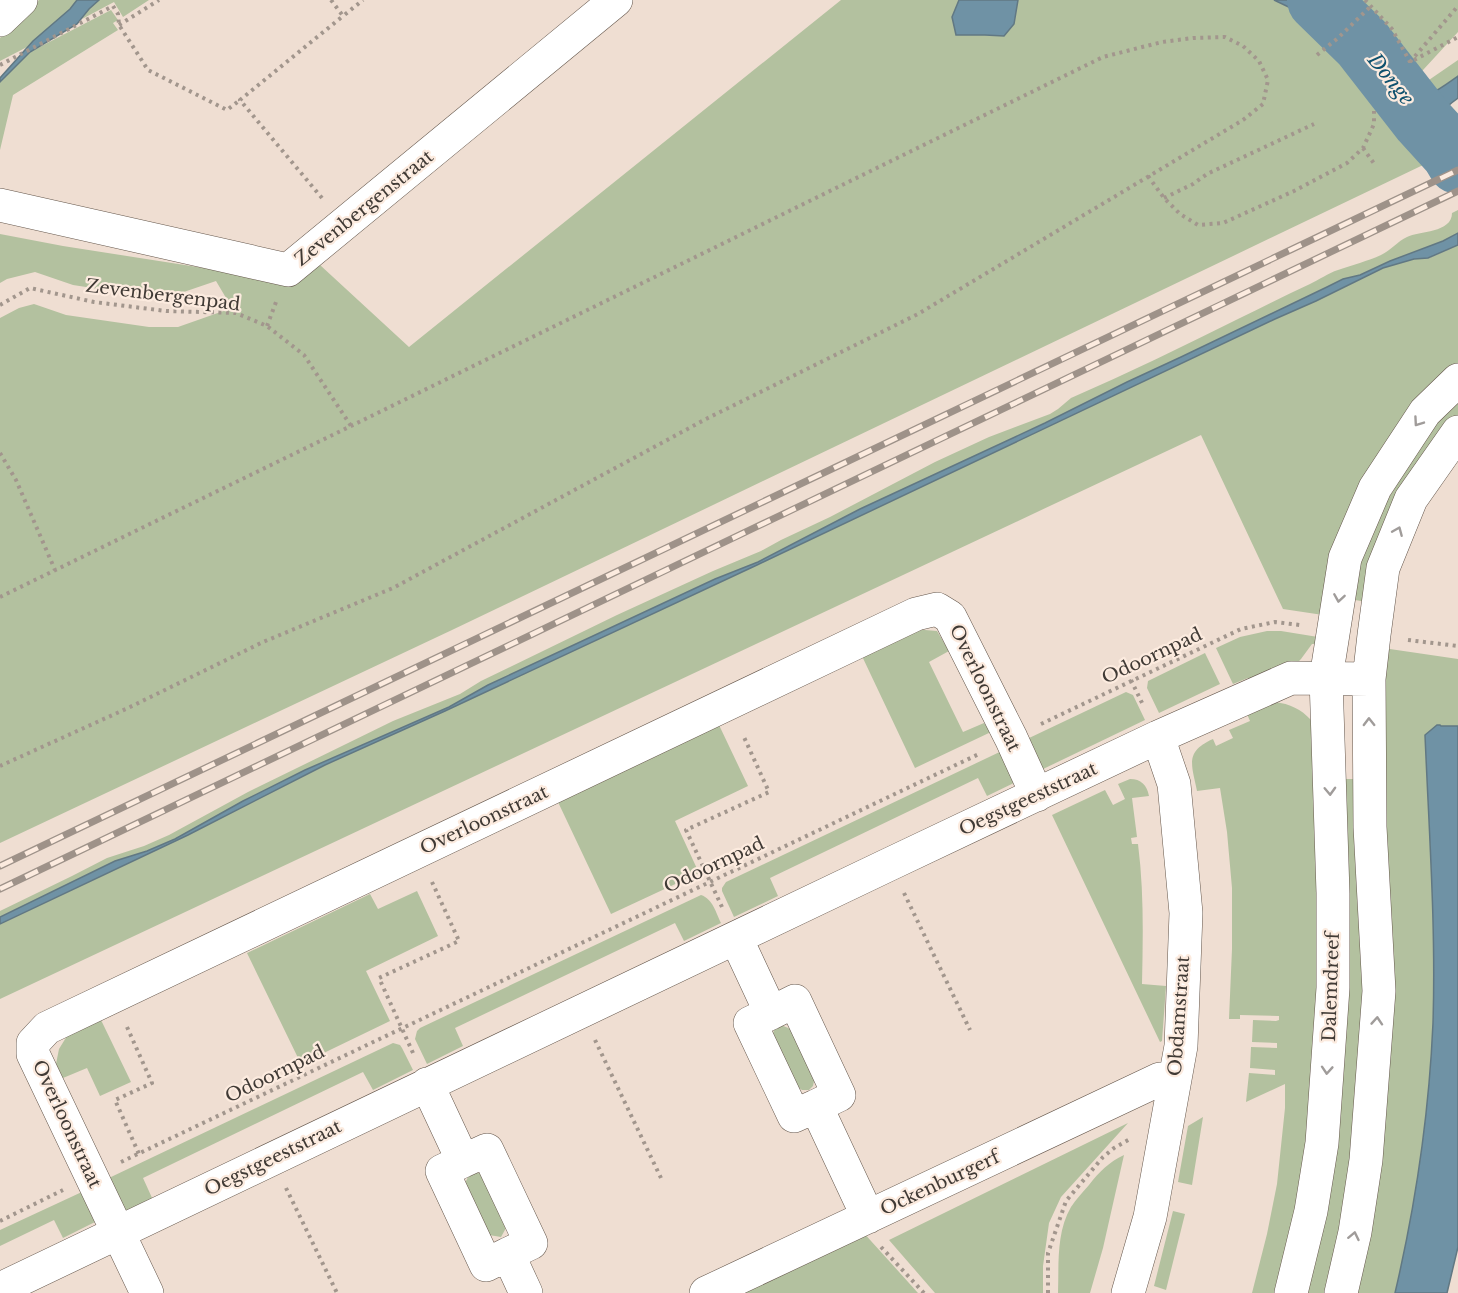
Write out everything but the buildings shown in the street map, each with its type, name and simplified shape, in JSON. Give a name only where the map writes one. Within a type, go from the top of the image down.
[{"type":"street","points":[[0,20],[21,0]]},
{"type":"street","name":"Zevenbergenstraat","points":[[0,205],[288,270],[612,1]]},
{"type":"street","name":"Dalemdreef","points":[[1291,1293],[1311,1211],[1323,1143],[1333,988],[1333,893],[1326,678],[1345,558],[1375,488],[1425,412],[1458,380]]},
{"type":"street","points":[[1341,1293],[1355,1232],[1366,1160],[1379,991],[1370,827],[1369,679],[1383,568],[1412,500],[1458,432]]},
{"type":"street","name":"Overloonstraat","points":[[118,1232],[33,1054],[33,1043],[47,1028],[916,614],[937,609],[950,617],[1037,795]]},
{"type":"street","name":"Oegstgeeststraat","points":[[0,1289],[1158,737],[1290,678],[1326,678]]},
{"type":"street","points":[[1326,678],[1369,679]]},
{"type":"street","name":"Obdamstraat","points":[[1128,1293],[1150,1217],[1181,1046],[1186,913],[1174,784],[1158,737]]},
{"type":"street","points":[[736,938],[771,1013]]},
{"type":"street","points":[[795,1001],[839,1095],[816,1106],[794,1116],[750,1023],[795,1001]]},
{"type":"street","name":"Ockenburgerf","points":[[706,1293],[1160,1079],[1175,1077]]},
{"type":"street","points":[[427,1084],[463,1161]]},
{"type":"street","points":[[816,1106],[863,1219]]},
{"type":"street","points":[[487,1150],[531,1243],[508,1254],[486,1264],[442,1171],[487,1150]]},
{"type":"street","points":[[118,1232],[147,1293]]},
{"type":"street","points":[[508,1254],[526,1293]]},
{"type":"path","points":[[119,25],[159,0]]},
{"type":"path","points":[[331,0],[343,16]]},
{"type":"path","points":[[0,65],[113,6],[118,14],[119,25],[148,70],[227,110],[363,0]]},
{"type":"path","points":[[1365,0],[1392,29],[1410,62]]},
{"type":"path","points":[[1317,55],[1371,6]]},
{"type":"path","points":[[1410,62],[1458,6]]},
{"type":"path","points":[[0,597],[1103,57],[1162,42],[1225,37],[1243,46],[1259,61],[1268,81],[1263,104],[1243,120],[918,314],[706,419],[393,588],[263,642],[128,708],[0,766]]},
{"type":"path","points":[[1410,62],[1458,37]]},
{"type":"path","points":[[240,100],[344,225]]},
{"type":"path","points":[[1148,176],[1164,198],[1180,214],[1198,225],[1223,223],[1294,191],[1347,163],[1363,148],[1374,124],[1374,111]]},
{"type":"path","points":[[1164,198],[1212,172],[1314,124]]},
{"type":"path","points":[[1363,148],[1375,165]]},
{"type":"path","name":"Zevenbergenpad","points":[[0,305],[30,288],[94,302],[156,310],[236,313],[267,326],[304,355],[351,426]]},
{"type":"path","points":[[0,453],[16,480],[55,570]]},
{"type":"path","name":"Odoornpad","points":[[0,1221],[1241,629],[1275,622],[1334,630]]},
{"type":"path","points":[[1374,635],[1458,646]]},
{"type":"path","points":[[710,882],[686,830],[769,792],[728,704]]},
{"type":"path","points":[[402,1028],[379,978],[459,940],[417,852]]},
{"type":"path","points":[[890,864],[970,1030]]},
{"type":"path","points":[[113,997],[152,1083],[115,1100],[139,1154]]},
{"type":"path","points":[[581,1011],[661,1178]]},
{"type":"path","points":[[1048,1293],[1048,1253],[1066,1201],[1103,1157],[1136,1136],[1133,1092]]},
{"type":"path","points":[[272,1159],[337,1293]]},
{"type":"path","points":[[863,1219],[924,1293]]},
{"type":"green space","points":[[39,0],[77,0],[29,46],[0,61],[0,38]]},
{"type":"green space","points":[[99,0],[149,0],[123,17],[114,2],[82,19]]},
{"type":"green space","points":[[841,0],[959,0],[952,17],[985,35],[1003,36],[1014,24],[1018,0],[1274,0],[1314,19],[1336,0],[1458,0],[1458,32],[1400,95],[1426,82],[1458,60],[1458,76],[1431,94],[1412,99],[1431,141],[1444,155],[452,630],[0,843],[0,318],[19,308],[34,304],[66,315],[149,327],[178,327],[232,308],[216,281],[172,296],[151,297],[73,285],[35,272],[0,283],[0,234],[223,271],[320,265],[409,347]]},
{"type":"green space","points":[[111,10],[118,20],[113,23],[118,30],[13,95],[0,150],[0,82],[30,52]]},
{"type":"green space","points":[[1458,210],[1458,233],[1443,241],[1360,275],[1343,279],[1045,423],[860,509],[758,562],[715,579],[488,685],[449,707],[305,770],[175,839],[115,861],[0,917],[0,911],[107,858],[169,835],[248,792],[393,721],[460,694],[481,681],[617,615],[761,551],[935,462],[989,437],[1050,414],[1071,398],[1331,273],[1381,255],[1407,237],[1441,228],[1451,220],[1452,213]]},
{"type":"green space","points":[[1458,245],[1458,367],[1323,615],[1283,609],[1201,435],[0,999],[0,924],[188,835],[325,765],[757,565],[1383,268],[1414,259],[1429,258]]},
{"type":"green space","points":[[1458,399],[1458,422],[1367,602],[1349,599],[1381,510],[1433,427]]},
{"type":"green space","points":[[913,629],[937,631],[949,651],[929,662],[963,732],[984,723],[991,732],[915,768],[861,654]]},
{"type":"green space","points":[[1267,631],[1318,637],[1319,644],[1312,644],[1295,665],[1249,681],[1248,678],[1233,684],[1216,648],[1240,637]]},
{"type":"green space","points":[[1383,648],[1458,659],[1458,726],[1441,726],[1425,736],[1433,915],[1433,1023],[1425,1125],[1409,1226],[1395,1293],[1348,1293]]},
{"type":"green space","points":[[1205,653],[1220,684],[1159,713],[1147,688],[1148,681]]},
{"type":"green space","points":[[1126,692],[1133,695],[1145,720],[987,796],[978,778],[770,878],[778,896],[734,917],[722,891],[726,882]]},
{"type":"green space","points":[[1275,702],[1295,708],[1311,720],[1322,1056],[1282,1293],[1252,1293],[1277,1184],[1285,1108],[1285,1084],[1246,1102],[1249,1073],[1275,1075],[1275,1070],[1250,1068],[1251,1047],[1277,1048],[1277,1043],[1252,1042],[1253,1020],[1276,1021],[1279,1020],[1279,1016],[1240,1015],[1240,1019],[1229,1019],[1232,888],[1227,832],[1220,788],[1197,791],[1192,760],[1194,754],[1204,744],[1213,739],[1216,746],[1233,738],[1229,730],[1250,721],[1247,714]]},
{"type":"green space","points":[[719,725],[748,786],[675,821],[699,873],[611,914],[558,802]]},
{"type":"green space","points":[[1130,779],[1143,783],[1149,796],[1132,798],[1137,837],[1131,838],[1132,844],[1138,844],[1141,879],[1142,984],[1166,986],[1162,1041],[1160,1042],[1052,815],[1105,790],[1113,805],[1125,799],[1118,784]]},
{"type":"green space","points":[[1342,779],[1360,779],[1366,980],[1350,1172],[1324,1293],[1306,1293],[1337,1133],[1343,1079],[1348,993]]},
{"type":"green space","points":[[417,891],[438,936],[366,971],[390,1021],[301,1064],[247,953],[370,894],[378,909]]},
{"type":"green space","points":[[701,895],[711,903],[721,923],[684,941],[675,923],[455,1028],[463,1046],[427,1064],[415,1039],[420,1028]]},
{"type":"green space","points":[[101,1020],[131,1082],[100,1096],[87,1068],[63,1078],[56,1064],[59,1049],[67,1036]]},
{"type":"green space","points":[[781,1025],[793,1030],[815,1076],[813,1086],[809,1090],[802,1090],[793,1084],[772,1038],[774,1030]]},
{"type":"green space","points":[[393,1043],[400,1045],[413,1070],[373,1090],[363,1072],[143,1178],[153,1200],[119,1217],[108,1180],[111,1177]]},
{"type":"green space","points":[[1203,1117],[1192,1185],[1178,1182],[1188,1126]]},
{"type":"green space","points":[[1128,1123],[1061,1197],[1049,1223],[1043,1266],[1043,1293],[935,1293],[889,1240]]},
{"type":"green space","points":[[1124,1155],[1103,1248],[1090,1293],[1058,1293],[1059,1249],[1066,1217],[1075,1201],[1097,1176],[1109,1164]]},
{"type":"green space","points":[[470,1173],[482,1174],[506,1228],[501,1237],[489,1235],[464,1185]]},
{"type":"green space","points":[[84,1191],[103,1218],[63,1238],[54,1220],[0,1246],[0,1230]]},
{"type":"green space","points":[[1173,1211],[1185,1214],[1166,1290],[1154,1286]]},
{"type":"green space","points":[[862,1231],[918,1293],[728,1293]]},
{"type":"water","points":[[77,0],[99,0],[77,24],[30,52],[0,82],[0,78],[33,41],[70,9]]},
{"type":"water","points":[[959,0],[1018,0],[1014,24],[1004,36],[956,35],[952,17]]},
{"type":"water","points":[[1274,0],[1336,0],[1336,1],[1314,19]]},
{"type":"water","points":[[1458,76],[1458,98],[1442,112],[1439,127],[1458,145],[1458,176],[1431,141],[1419,138],[1395,105],[1405,98],[1427,95]]},
{"type":"water","points":[[1458,233],[1458,245],[1428,258],[1414,259],[1383,268],[757,565],[325,765],[188,835],[0,924],[0,917],[115,861],[175,839],[305,770],[449,707],[488,685],[715,579],[758,562],[860,509],[1045,423],[1343,279],[1360,275]]},
{"type":"water","points":[[1437,725],[1458,726],[1458,1247],[1447,1293],[1395,1293],[1420,1159],[1431,1057],[1434,951],[1425,735]]},
{"type":"waterway","name":"Donge","points":[[1318,0],[1362,43],[1458,163]]},
{"type":"railway","points":[[0,866],[1458,170]]},
{"type":"railway","points":[[0,889],[1458,191]]}]
